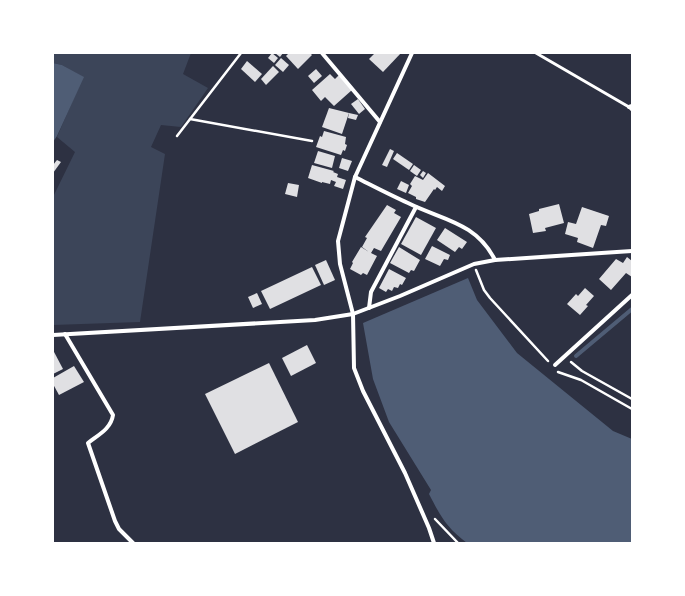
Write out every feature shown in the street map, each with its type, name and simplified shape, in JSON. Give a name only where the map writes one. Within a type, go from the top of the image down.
[{"type":"street","points":[[322,53],[380,122]]},
{"type":"street","points":[[412,53],[356,177],[338,241],[340,264],[353,314],[354,368],[363,391],[405,473],[434,543]]},
{"type":"street","points":[[356,177],[416,207],[454,221],[480,239],[489,248],[495,260]]},
{"type":"street","points":[[369,308],[371,292],[416,207]]},
{"type":"street","points":[[53,335],[315,320],[353,314],[474,264],[495,260],[632,251]]},
{"type":"street","points":[[554,366],[632,295]]},
{"type":"street","points":[[65,334],[113,416],[112,422],[108,428],[88,443],[115,521],[119,529],[133,543]]},
{"type":"lane","points":[[536,53],[631,108]]},
{"type":"path","points":[[177,136],[241,53]]},
{"type":"path","points":[[190,119],[312,141]]},
{"type":"path","points":[[474,264],[484,290],[490,298],[549,363]]},
{"type":"path","points":[[566,354],[572,364],[582,372],[632,399]]},
{"type":"path","points":[[554,366],[558,372],[581,380],[632,409]]},
{"type":"path","points":[[422,512],[435,519],[458,543]]},
{"type":"shaded area","points":[[53,53],[191,53],[183,74],[208,88],[181,127],[161,125],[151,147],[165,154],[140,322],[53,325],[53,197],[75,152],[57,137],[83,77],[62,65],[53,63]]},
{"type":"shaded area","points":[[53,63],[62,65],[84,77],[53,142]]},
{"type":"shaded area","points":[[468,278],[477,300],[517,353],[613,431],[632,439],[632,543],[467,543],[449,527],[441,515],[429,494],[431,490],[389,422],[373,379],[363,323]]},
{"type":"building","points":[[272,53],[278,58],[274,63],[268,58]]},
{"type":"building","points":[[275,53],[283,53],[280,57]]},
{"type":"building","points":[[289,53],[310,53],[312,55],[298,69],[286,56]]},
{"type":"building","points":[[375,53],[401,53],[383,72],[369,59]]},
{"type":"building","points":[[281,58],[289,65],[283,72],[275,65]]},
{"type":"building","points":[[247,61],[262,74],[255,82],[241,69]]},
{"type":"building","points":[[273,66],[279,72],[266,85],[261,79]]},
{"type":"building","points":[[316,69],[322,76],[314,83],[308,76]]},
{"type":"building","points":[[330,74],[335,79],[339,75],[352,90],[334,106],[325,97],[321,101],[312,90]]},
{"type":"building","points":[[358,99],[365,109],[359,114],[351,104]]},
{"type":"building","points":[[329,108],[349,113],[342,134],[322,127]]},
{"type":"building","points":[[349,113],[358,115],[356,120],[348,118]]},
{"type":"building","points":[[324,131],[346,137],[345,144],[347,145],[345,151],[343,150],[341,155],[316,147],[320,136],[322,137]]},
{"type":"building","points":[[390,149],[394,151],[387,167],[382,165]]},
{"type":"building","points":[[318,151],[335,156],[332,168],[314,163]]},
{"type":"building","points":[[397,153],[413,164],[409,170],[393,159]]},
{"type":"building","points":[[342,158],[352,161],[348,171],[339,168]]},
{"type":"building","points":[[57,160],[61,162],[53,173],[53,165]]},
{"type":"building","points":[[312,165],[334,171],[333,172],[338,174],[337,177],[346,180],[343,189],[334,186],[336,182],[331,180],[330,184],[308,178]]},
{"type":"building","points":[[414,165],[421,170],[417,176],[410,171]]},
{"type":"building","points":[[423,171],[426,173],[423,178],[420,175]]},
{"type":"building","points":[[428,173],[445,186],[442,191],[437,187],[435,190],[434,189],[425,202],[416,199],[416,197],[408,193],[412,186],[410,184],[415,176],[423,180]]},
{"type":"building","points":[[401,181],[409,185],[406,193],[397,189]]},
{"type":"building","points":[[288,183],[299,185],[297,197],[285,194]]},
{"type":"building","points":[[559,204],[564,223],[545,228],[546,231],[533,233],[529,214],[539,211],[539,209]]},
{"type":"building","points":[[387,205],[396,210],[394,213],[401,217],[381,251],[374,248],[371,253],[377,256],[367,275],[363,273],[361,275],[350,269],[353,263],[352,262],[361,247],[369,252],[362,247],[367,238],[365,237]]},
{"type":"building","points":[[582,207],[609,216],[606,226],[601,225],[593,248],[577,242],[578,238],[565,234],[568,222],[576,224]]},
{"type":"building","points":[[416,217],[436,228],[421,255],[401,244]]},
{"type":"building","points":[[445,228],[467,242],[462,249],[459,247],[455,252],[437,240]]},
{"type":"building","points":[[432,246],[450,255],[448,260],[444,259],[440,266],[425,259]]},
{"type":"building","points":[[399,247],[420,260],[414,271],[411,270],[409,273],[390,263]]},
{"type":"building","points":[[627,257],[632,261],[632,277],[626,273],[611,290],[599,279],[616,259],[623,263]]},
{"type":"building","points":[[326,260],[335,280],[324,285],[315,265]]},
{"type":"building","points":[[312,267],[321,285],[270,309],[261,291]]},
{"type":"building","points":[[389,269],[406,278],[402,285],[400,284],[398,288],[394,287],[392,291],[388,289],[386,292],[379,288]]},
{"type":"building","points":[[585,288],[594,296],[580,315],[567,304],[576,294],[578,296]]},
{"type":"building","points":[[257,293],[262,304],[253,308],[248,297]]},
{"type":"building","points":[[307,345],[316,363],[291,376],[282,358]]},
{"type":"building","points":[[53,350],[63,369],[53,374]]},
{"type":"building","points":[[269,363],[298,422],[235,454],[205,394]]},
{"type":"building","points":[[74,366],[84,382],[59,395],[53,384],[53,378]]},
{"type":"waterway","points":[[576,356],[632,309]]}]
